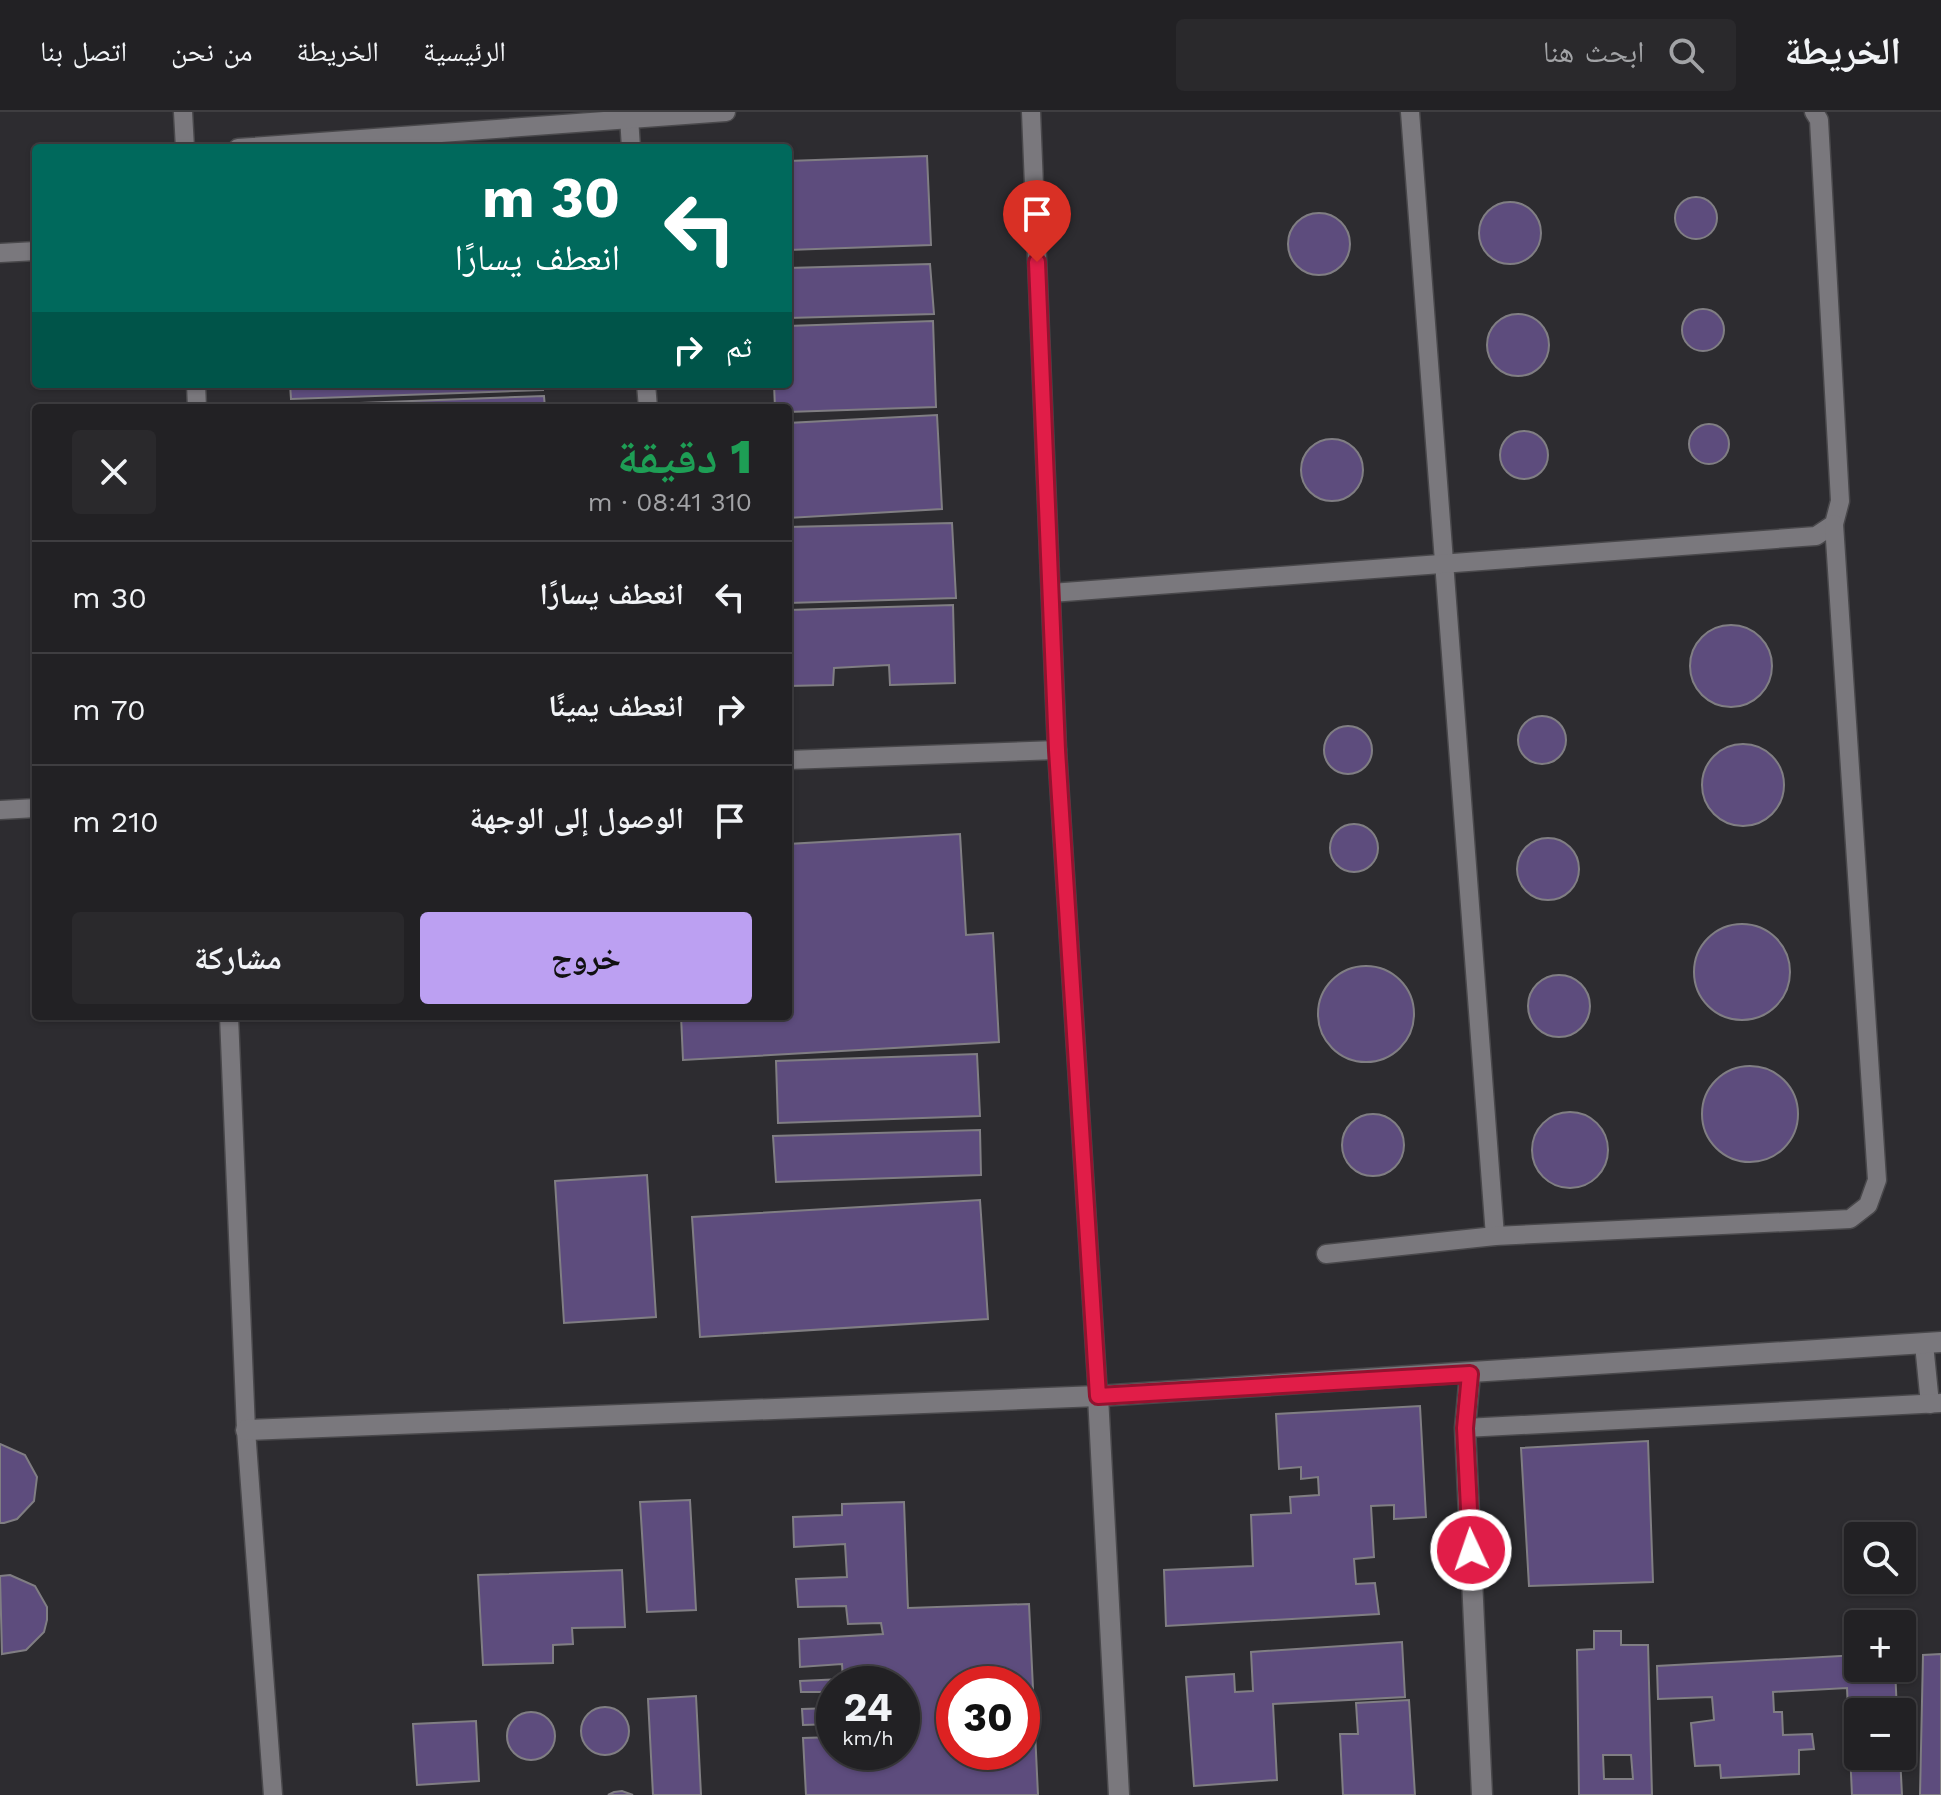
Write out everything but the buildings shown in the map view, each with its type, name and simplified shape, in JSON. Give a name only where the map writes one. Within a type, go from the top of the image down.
[{"type":"street","points":[[246,1430],[1098,1396],[1932,1343]]},
{"type":"street","points":[[1470,1374],[1465,1428],[1482,1795]]},
{"type":"street","points":[[1098,1396],[1119,1795]]},
{"type":"lane","points":[[183,112],[185,144]]},
{"type":"lane","points":[[288,144],[726,112]]},
{"type":"lane","points":[[1031,112],[1057,750],[1098,1396]]},
{"type":"lane","points":[[1410,112],[1495,1236]]},
{"type":"lane","points":[[1326,1254],[1495,1236],[1850,1219],[1868,1205],[1877,1180],[1834,524],[1840,501],[1819,120],[1814,112]]},
{"type":"lane","points":[[629,117],[631,144]]},
{"type":"lane","points":[[0,253],[32,251]]},
{"type":"lane","points":[[1051,593],[1816,536],[1834,524]]},
{"type":"lane","points":[[792,760],[1057,750]]},
{"type":"lane","points":[[0,810],[32,808]]},
{"type":"lane","points":[[229,1020],[246,1430],[273,1795]]},
{"type":"lane","points":[[1465,1428],[1935,1404],[1932,1343]]},
{"type":"route","points":[[1037,262],[1057,750],[1098,1396],[1470,1374],[1465,1428],[1471,1550]]}]
